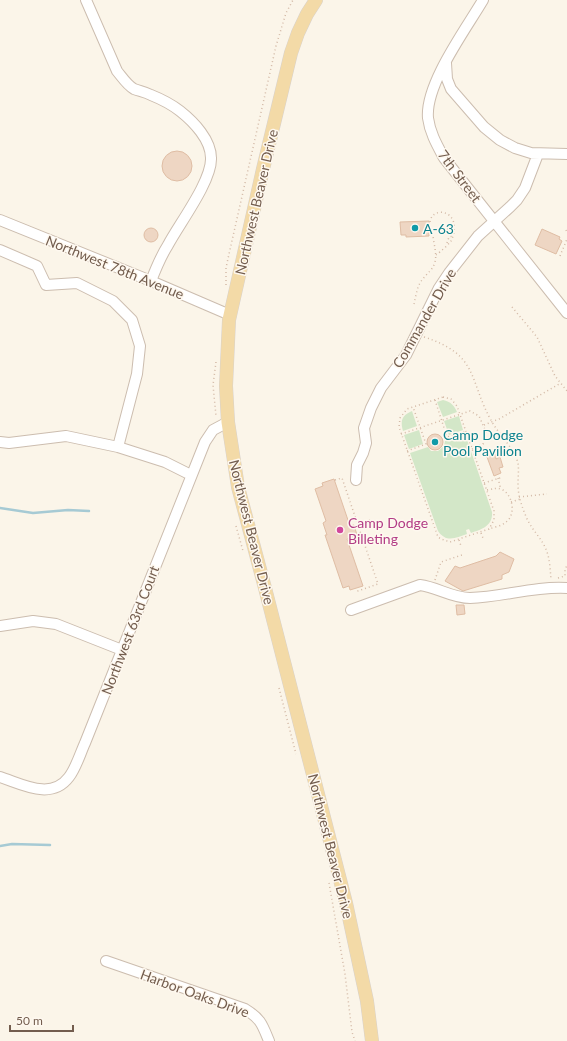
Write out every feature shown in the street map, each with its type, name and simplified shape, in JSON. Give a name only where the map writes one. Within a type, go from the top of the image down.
[{"type":"main road","name":"Northwest Beaver Drive","points":[[316,0],[298,33],[291,53],[261,176],[230,315],[226,386],[228,422],[238,487],[346,903],[367,1001],[372,1041]]},
{"type":"street","points":[[86,0],[117,71],[124,80],[133,88],[166,101],[181,112],[197,128],[206,140],[210,150],[211,159],[208,174],[161,258],[151,281]]},
{"type":"street","name":"7th Street","points":[[484,0],[446,63],[430,96],[428,118],[433,139],[444,158],[567,313]]},
{"type":"street","points":[[446,63],[447,79],[451,89],[484,127],[500,140],[514,148],[531,153],[567,154]]},
{"type":"street","name":"Commander Drive","points":[[356,480],[357,465],[366,443],[364,428],[371,408],[381,388],[406,355],[439,288],[449,273],[478,236],[517,200],[525,188],[538,154]]},
{"type":"street","name":"Northwest 78th Avenue","points":[[0,220],[151,281],[230,315]]},
{"type":"street","points":[[0,250],[38,266],[46,285],[77,283],[113,301],[132,320],[140,346],[138,367],[118,447]]},
{"type":"street","name":"Northwest 63rd Court","points":[[0,776],[34,788],[46,790],[63,784],[70,776],[85,743],[205,442],[213,430],[228,422]]},
{"type":"street","points":[[0,442],[9,443],[66,436],[118,447],[165,462],[191,475]]},
{"type":"street","points":[[351,610],[420,585],[432,587],[448,594],[468,598],[550,587],[567,588]]},
{"type":"street","points":[[0,626],[33,621],[56,624],[122,650]]},
{"type":"street","name":"Harbor Oaks Drive","points":[[106,961],[245,1008],[257,1016],[263,1025],[269,1041]]},
{"type":"path","points":[[430,222],[434,214],[444,213],[453,218],[455,224],[450,243],[436,255]]},
{"type":"path","points":[[439,229],[454,229]]},
{"type":"path","points":[[414,304],[418,286],[435,263],[436,255],[433,236]]},
{"type":"path","points":[[560,256],[567,240]]},
{"type":"path","points":[[512,307],[537,337],[555,376],[567,391]]},
{"type":"path","points":[[417,334],[439,342],[452,349],[462,357],[474,377],[484,406],[513,452],[518,463],[520,498],[531,528],[545,546],[549,557],[551,580],[565,576],[567,565]]},
{"type":"path","points":[[484,425],[493,422],[561,383]]},
{"type":"path","points":[[487,490],[495,488],[505,492],[511,502],[512,517],[503,524],[481,532],[450,542],[438,537],[401,434],[399,426],[400,418],[405,411],[443,397],[451,399],[457,406],[494,511],[494,520],[489,529]]},
{"type":"path","points":[[435,400],[447,437],[466,431]]},
{"type":"path","points":[[407,451],[426,444],[413,407]]},
{"type":"path","points":[[401,434],[467,411],[475,413],[479,416],[486,432],[483,444],[472,449]]},
{"type":"path","points":[[484,483],[503,476]]},
{"type":"path","points":[[335,480],[342,478],[378,584],[355,592]]},
{"type":"path","points":[[498,478],[500,486],[499,489]]},
{"type":"path","points":[[511,502],[520,498],[547,494]]},
{"type":"path","points":[[354,526],[370,520]]},
{"type":"path","points":[[236,525],[244,555]]},
{"type":"path","points":[[481,532],[483,538]]},
{"type":"path","points":[[459,539],[461,546]]},
{"type":"path","points":[[432,587],[441,562],[462,554]]},
{"type":"path","points":[[278,685],[298,759]]},
{"type":"path","points":[[329,882],[343,960],[352,1032],[355,1041]]},
{"type":"green space","points":[[443,400],[452,404],[457,412],[443,417],[437,402]]},
{"type":"green space","points":[[412,411],[417,426],[403,431],[402,421],[404,416]]},
{"type":"green space","points":[[459,416],[463,430],[449,435],[444,421]]},
{"type":"green space","points":[[419,430],[423,444],[409,449],[404,435]]},
{"type":"green space","points":[[465,434],[492,512],[492,517],[489,524],[483,528],[471,533],[469,529],[466,530],[467,534],[455,538],[448,538],[441,535],[438,531],[410,453],[428,447],[431,451],[438,451],[444,446],[445,441]]},
{"type":"building","points":[[177,151],[183,152],[191,160],[191,172],[183,180],[177,181],[171,180],[163,172],[162,166],[163,160],[171,152]]},
{"type":"building","name":"A-63","points":[[429,221],[429,236],[406,237],[406,235],[401,235],[400,222]]},
{"type":"building","points":[[148,228],[154,228],[158,232],[158,238],[154,242],[148,242],[144,238],[144,232]]},
{"type":"building","points":[[542,229],[560,237],[559,239],[562,241],[556,254],[535,245]]},
{"type":"building","name":"Camp Dodge Pool Pavilion","points":[[432,434],[438,434],[443,439],[441,448],[438,450],[432,450],[427,445],[427,439]]},
{"type":"building","points":[[495,454],[496,459],[500,457],[503,467],[499,468],[501,473],[494,476],[487,457]]},
{"type":"building","name":"Camp Dodge Billeting","points":[[334,479],[350,526],[354,525],[357,535],[347,539],[363,586],[350,590],[349,586],[343,588],[325,535],[327,535],[323,523],[326,521],[315,489],[323,486],[322,483]]},
{"type":"building","points":[[500,552],[514,559],[509,572],[502,575],[502,579],[463,591],[445,581],[455,566],[460,568],[496,556]]},
{"type":"building","points":[[456,605],[464,605],[465,614],[457,615]]},
{"type":"waterway","points":[[0,508],[33,513],[68,510],[89,511]]},
{"type":"waterway","points":[[0,846],[12,844],[50,845]]},
{"type":"place","name":"A-63","points":[[415,228]]},
{"type":"place","name":"Camp Dodge Pool Pavilion","points":[[435,442]]},
{"type":"place","name":"Camp Dodge Billeting","points":[[340,530]]}]
